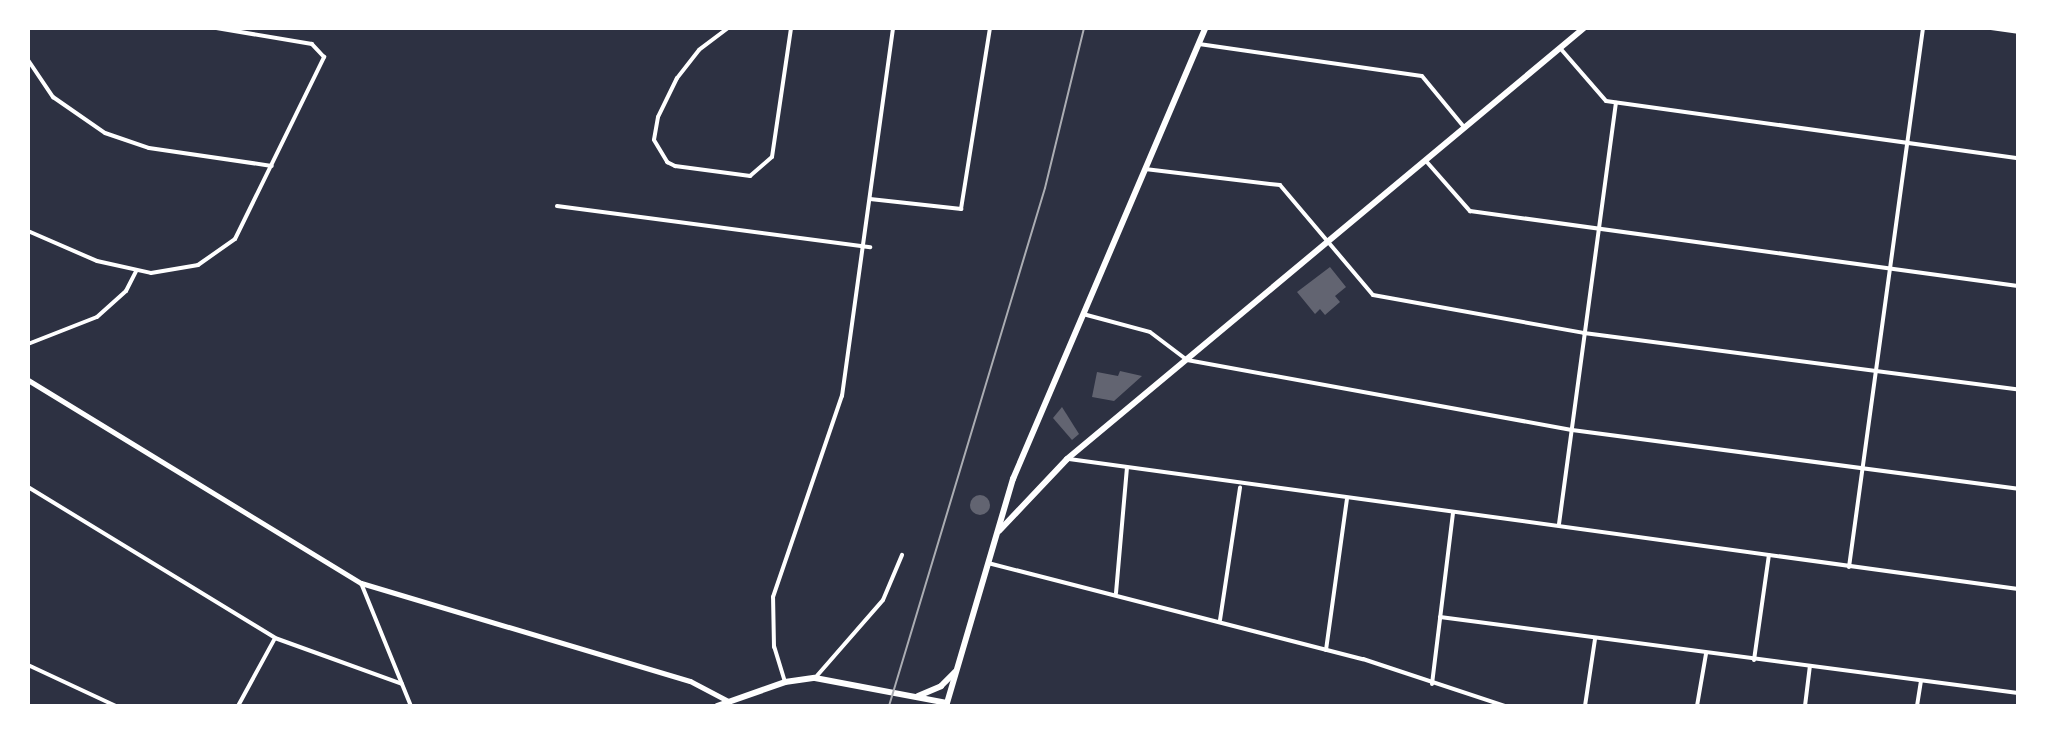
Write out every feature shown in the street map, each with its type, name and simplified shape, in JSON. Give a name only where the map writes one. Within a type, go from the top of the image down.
[{"type":"main road","points":[[717,706],[785,682],[815,678],[947,705],[996,534],[1081,313],[1205,28]]},
{"type":"main road","points":[[996,534],[1067,459],[1584,28]]},
{"type":"main road","points":[[914,696],[941,686],[957,670]]},
{"type":"street","points":[[28,231],[136,271],[188,268],[218,254],[241,229],[323,67],[322,50],[312,44],[216,28]]},
{"type":"street","points":[[728,28],[699,50],[667,94],[654,133],[660,154],[675,166],[739,175],[759,172],[775,147],[791,28]]},
{"type":"street","points":[[785,682],[774,647],[773,597],[842,396],[867,247],[870,199],[893,28]]},
{"type":"street","points":[[870,199],[961,209],[990,28]]},
{"type":"street","points":[[1849,567],[1923,28]]},
{"type":"street","points":[[1991,28],[2018,32]]},
{"type":"street","points":[[1199,44],[1422,76],[1464,127]]},
{"type":"street","points":[[1560,48],[1606,101],[2018,158]]},
{"type":"street","points":[[28,60],[53,97],[105,133],[149,148],[272,166]]},
{"type":"street","points":[[1559,524],[1616,103]]},
{"type":"street","points":[[1426,161],[1470,211],[2018,286]]},
{"type":"street","points":[[1145,169],[1280,185],[1373,295],[1584,333],[2018,389]]},
{"type":"street","points":[[557,206],[867,247]]},
{"type":"street","points":[[28,344],[97,317],[126,291],[136,271]]},
{"type":"street","points":[[1081,313],[1150,332],[1187,360],[1572,430],[2018,489]]},
{"type":"street","points":[[28,380],[361,583],[690,681],[728,701]]},
{"type":"street","points":[[1067,459],[1241,487],[1559,524],[2018,589]]},
{"type":"street","points":[[1116,593],[1127,468]]},
{"type":"street","points":[[28,487],[275,638],[402,684]]},
{"type":"street","points":[[1220,620],[1241,487]]},
{"type":"street","points":[[1326,650],[1347,499]]},
{"type":"street","points":[[1432,684],[1453,513]]},
{"type":"street","points":[[1754,660],[1769,554]]},
{"type":"street","points":[[815,678],[883,600],[902,555]]},
{"type":"street","points":[[988,563],[1220,620],[1505,706]]},
{"type":"street","points":[[361,583],[411,706]]},
{"type":"street","points":[[1440,617],[2018,693]]},
{"type":"street","points":[[238,706],[275,638]]},
{"type":"street","points":[[1585,706],[1595,639]]},
{"type":"street","points":[[1697,706],[1706,654]]},
{"type":"street","points":[[28,665],[116,706]]},
{"type":"street","points":[[1805,706],[1810,667]]},
{"type":"street","points":[[1917,706],[1921,681]]},
{"type":"street","points":[[947,705],[959,706]]},
{"type":"building","points":[[1330,267],[1346,287],[1335,296],[1340,302],[1325,315],[1320,309],[1315,314],[1297,292]]},
{"type":"building","points":[[1120,371],[1142,376],[1114,401],[1092,397],[1097,372],[1118,376]]},
{"type":"building","points":[[1062,407],[1079,434],[1072,440],[1053,418]]},
{"type":"building","points":[[980,495],[987,498],[990,505],[987,512],[980,515],[973,512],[970,505],[973,498]]},
{"type":"railway","points":[[889,706],[1045,188],[1084,28]]}]
